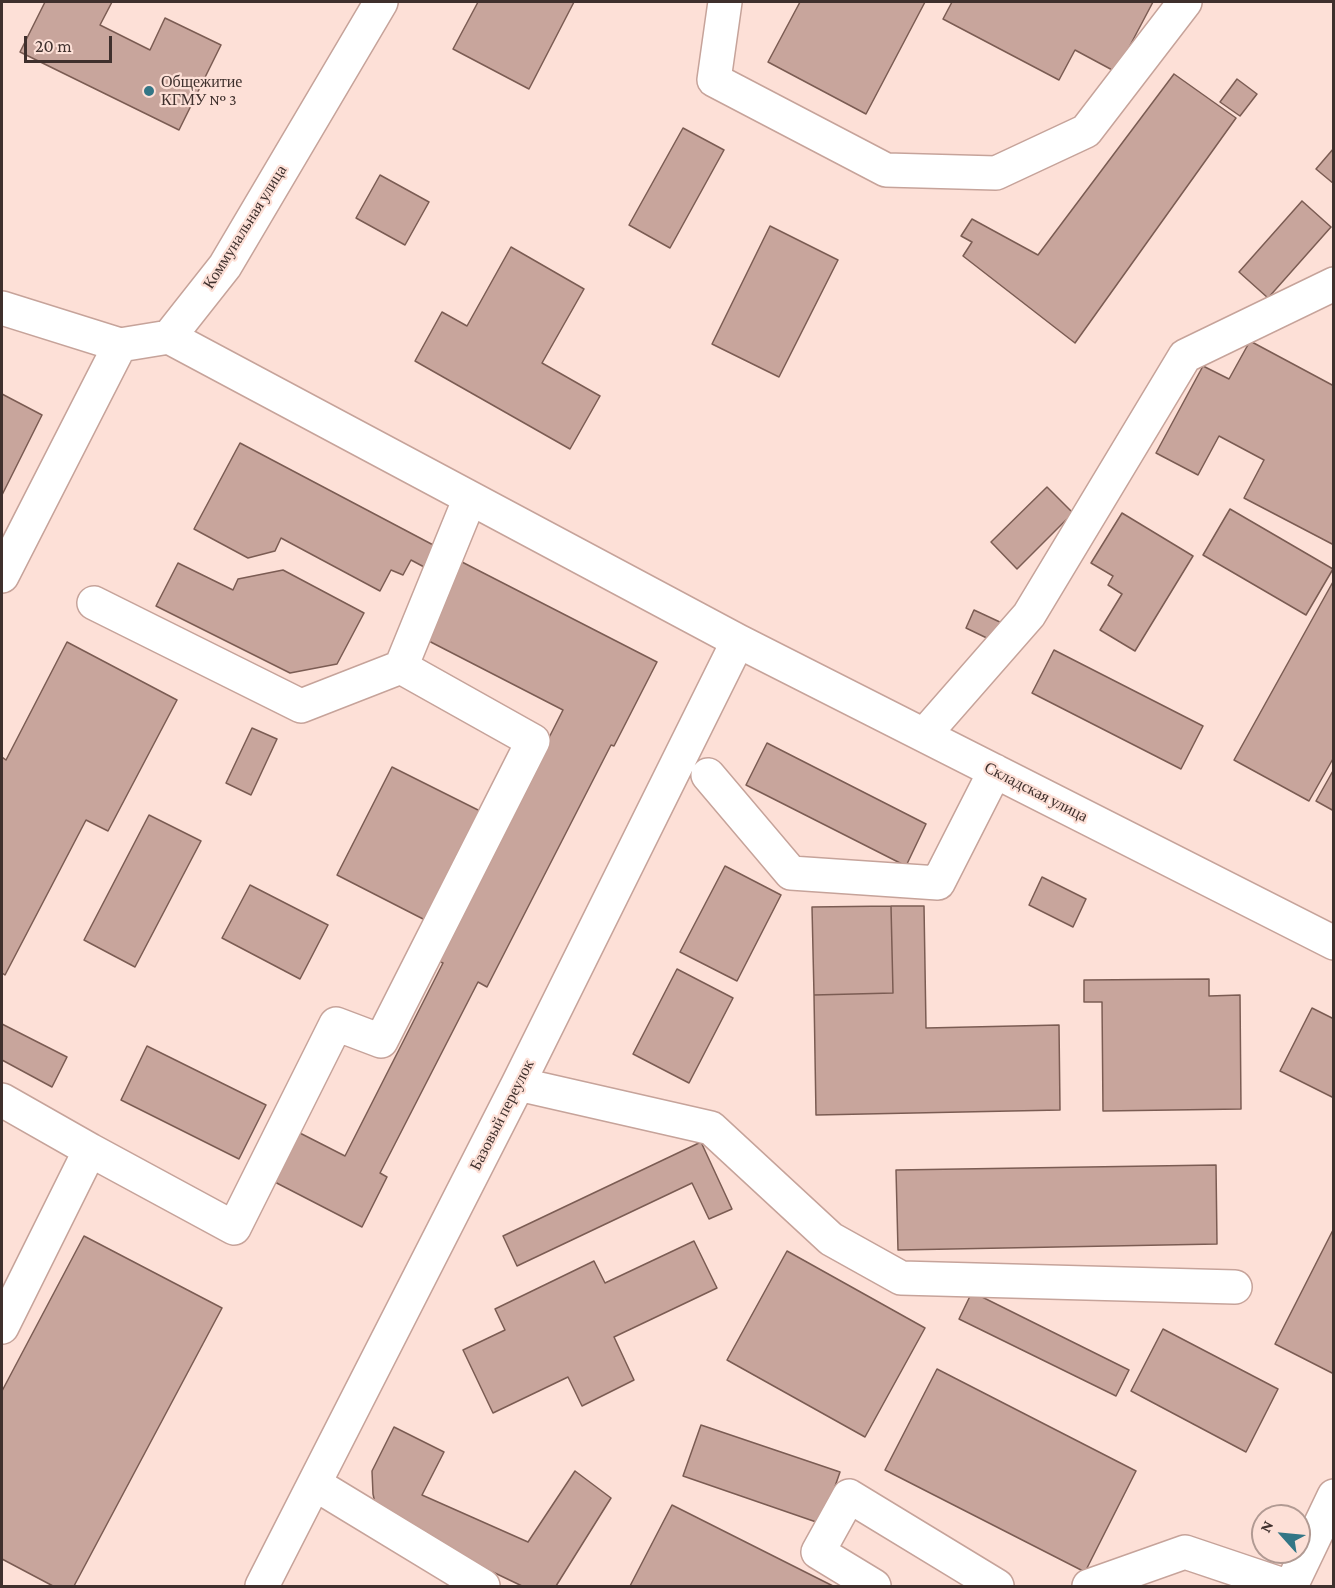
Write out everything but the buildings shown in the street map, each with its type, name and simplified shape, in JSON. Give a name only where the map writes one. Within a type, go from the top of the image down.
[{"type":"street","name":"Коммунальная улица","points":[[169,337],[225,266],[381,2]]},
{"type":"street","points":[[725,2],[714,80],[885,171],[996,173],[1086,131],[1185,2]]},
{"type":"street","points":[[924,735],[1029,615],[1185,356],[1334,284]]},
{"type":"street","points":[[2,308],[120,345],[169,337]]},
{"type":"street","name":"Складская улица","points":[[169,337],[738,641],[1334,943]]},
{"type":"street","points":[[2,576],[120,345]]},
{"type":"street","points":[[94,603],[301,706],[401,667],[470,498]]},
{"type":"street","name":"Базовый переулок","points":[[262,1587],[518,1084],[738,641]]},
{"type":"street","points":[[2,1100],[234,1228],[336,1024],[381,1041],[533,741],[401,667]]},
{"type":"street","points":[[708,775],[791,873],[938,883],[995,771]]},
{"type":"street","points":[[518,1084],[711,1128],[831,1239],[901,1278],[1235,1287]]},
{"type":"street","points":[[2,1327],[90,1150]]},
{"type":"street","points":[[315,1484],[483,1587]]},
{"type":"street","points":[[874,1587],[818,1552],[849,1496],[997,1587]]},
{"type":"street","points":[[1089,1587],[1185,1552],[1289,1587],[1334,1496]]},
{"type":"place","name":"Общежитие КГМУ № 3","points":[[149,91]]}]
